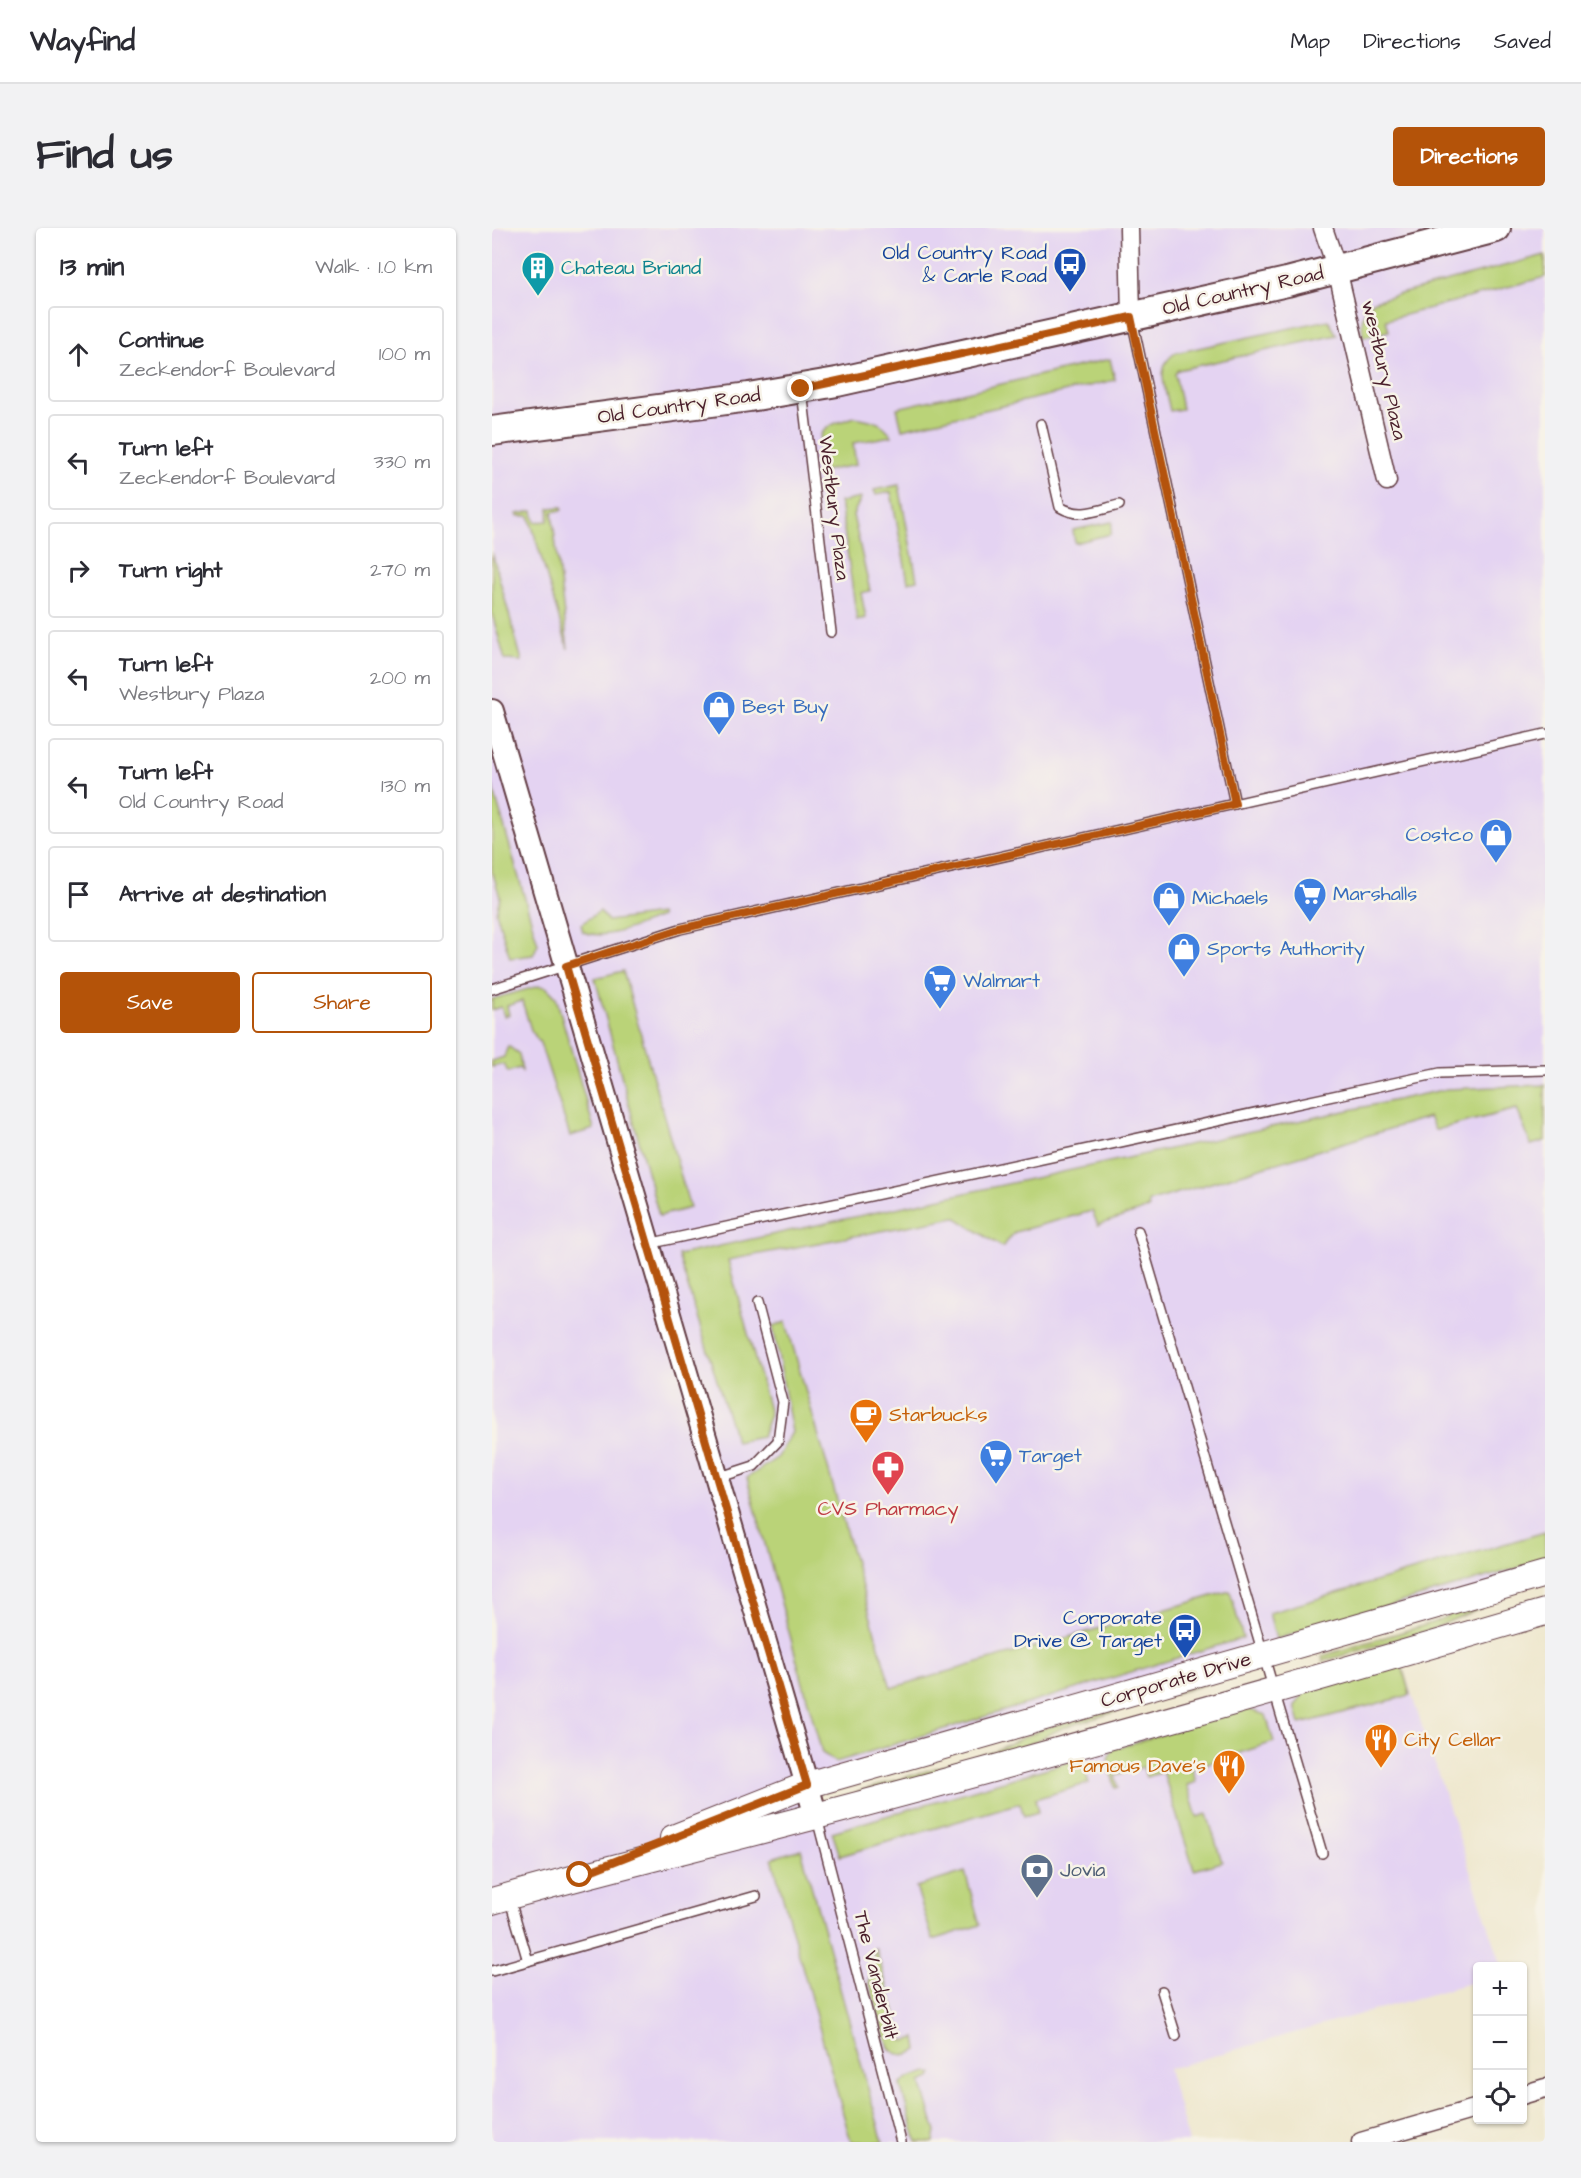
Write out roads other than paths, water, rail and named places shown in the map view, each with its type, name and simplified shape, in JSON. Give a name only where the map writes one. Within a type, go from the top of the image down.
[{"type":"main road","name":"Old Country Road","points":[[492,431],[801,389],[1131,317],[1337,269],[1440,239],[1496,228]]},
{"type":"main road","name":"Corporate Drive","points":[[580,1875],[807,1785],[1545,1574]]},
{"type":"main road","name":"Corporate Drive","points":[[580,1875],[816,1816],[1275,1690],[1545,1612]]},
{"type":"main road","points":[[501,1899],[580,1875]]},
{"type":"street","points":[[1129,228],[1131,317]]},
{"type":"street","name":"westbury Plaza","points":[[1323,228],[1337,269],[1386,481]]},
{"type":"street","points":[[492,711],[816,1816]]},
{"type":"street","points":[[1527,2093],[1545,2088]]},
{"type":"street","points":[[1361,2142],[1473,2109]]},
{"type":"lane","points":[[1131,317],[1235,804]]},
{"type":"lane","name":"Westbury Plaza","points":[[801,389],[831,632]]},
{"type":"lane","points":[[1041,424],[1060,507],[1069,512],[1084,514],[1119,505]]},
{"type":"lane","points":[[492,989],[680,929],[1545,734]]},
{"type":"lane","points":[[648,1244],[1440,1073],[1545,1070]]},
{"type":"lane","points":[[1138,1231],[1322,1853]]},
{"type":"lane","points":[[717,1478],[754,1467],[778,1441],[783,1402],[757,1303]]},
{"type":"lane","name":"The Vanderbilt","points":[[816,1816],[901,2142]]},
{"type":"lane","points":[[492,1971],[756,1896]]},
{"type":"lane","points":[[501,1899],[528,1961]]},
{"type":"lane","points":[[1162,1991],[1176,2036]]},
{"type":"place","name":"Old Country Road & Carle Road","points":[[1070,293]]},
{"type":"place","name":"Chateau Briand","points":[[538,297]]},
{"type":"place","name":"Best Buy","points":[[719,736]]},
{"type":"place","name":"Costco","points":[[1496,864]]},
{"type":"place","name":"Marshalls","points":[[1310,923]]},
{"type":"place","name":"Michaels","points":[[1169,927]]},
{"type":"place","name":"Sports Authority","points":[[1184,978]]},
{"type":"place","name":"Walmart","points":[[940,1010]]},
{"type":"place","name":"Starbucks","points":[[866,1444]]},
{"type":"place","name":"Target","points":[[996,1485]]},
{"type":"place","name":"CVS Pharmacy","points":[[888,1496]]},
{"type":"place","name":"Corporate Drive @ Target","points":[[1185,1659]]},
{"type":"place","name":"City Cellar","points":[[1381,1769]]},
{"type":"place","name":"Famous Dave's","points":[[1229,1795]]},
{"type":"place","name":"Jovia","points":[[1037,1899]]}]
